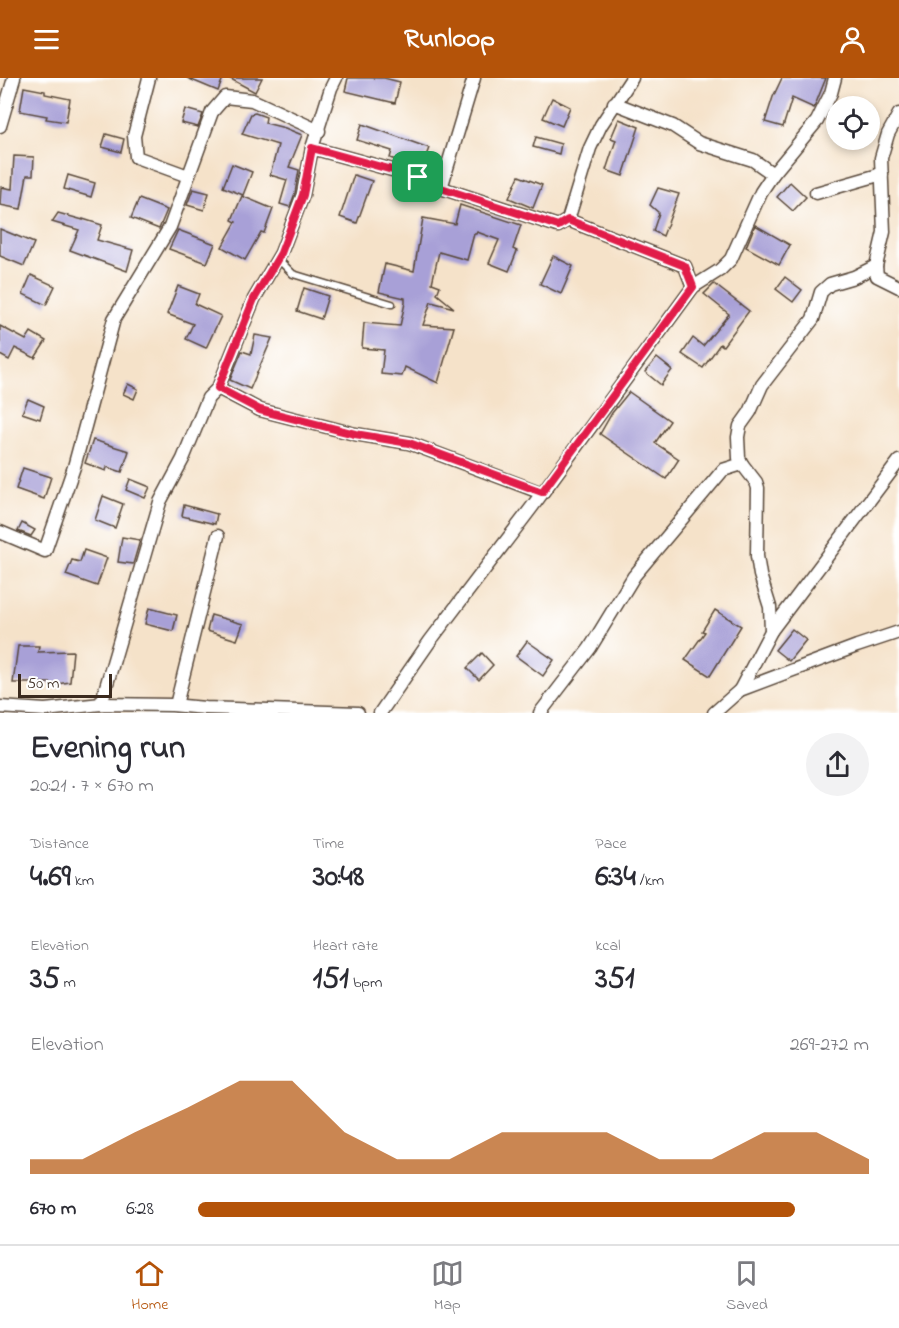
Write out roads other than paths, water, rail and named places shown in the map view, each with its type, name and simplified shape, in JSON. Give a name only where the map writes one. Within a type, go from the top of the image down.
[{"type":"street","points":[[0,126],[14,78]]},
{"type":"street","points":[[149,78],[134,136],[136,158],[188,176]]},
{"type":"street","points":[[101,704],[160,502],[183,459],[208,398],[218,388],[254,299],[278,259],[303,195],[312,148],[336,78]]},
{"type":"street","points":[[441,188],[474,78]]},
{"type":"street","points":[[312,148],[418,177],[441,188],[558,226],[568,220],[590,148],[601,125],[614,102],[632,78]]},
{"type":"street","points":[[380,713],[430,641],[693,287],[720,270],[731,259],[760,192],[817,122],[831,93],[835,78]]},
{"type":"street","points":[[0,532],[45,551],[74,466],[114,319],[170,227],[212,112],[225,97],[252,100],[318,131]]},
{"type":"street","points":[[614,102],[673,126],[699,143],[753,160],[773,174]]},
{"type":"street","points":[[899,114],[881,159],[884,232],[876,266],[877,276],[899,287]]},
{"type":"street","points":[[816,193],[882,174]]},
{"type":"street","points":[[568,220],[685,266],[693,287]]},
{"type":"street","points":[[771,631],[770,607],[757,556],[758,488],[756,482],[741,464],[738,437],[740,426],[750,412],[762,386],[813,319],[821,292],[830,284],[854,277],[876,266]]},
{"type":"street","points":[[218,388],[260,410],[355,434],[409,443],[542,492]]},
{"type":"street","points":[[714,713],[740,690],[771,631],[899,460]]},
{"type":"street","points":[[540,713],[590,648],[634,576],[723,470],[741,464]]},
{"type":"street","points":[[176,705],[218,536]]},
{"type":"street","points":[[740,690],[899,632]]},
{"type":"street","points":[[0,707],[45,711],[101,704],[176,705],[205,710],[358,713]]},
{"type":"lane","points":[[278,259],[293,274],[392,304]]}]
